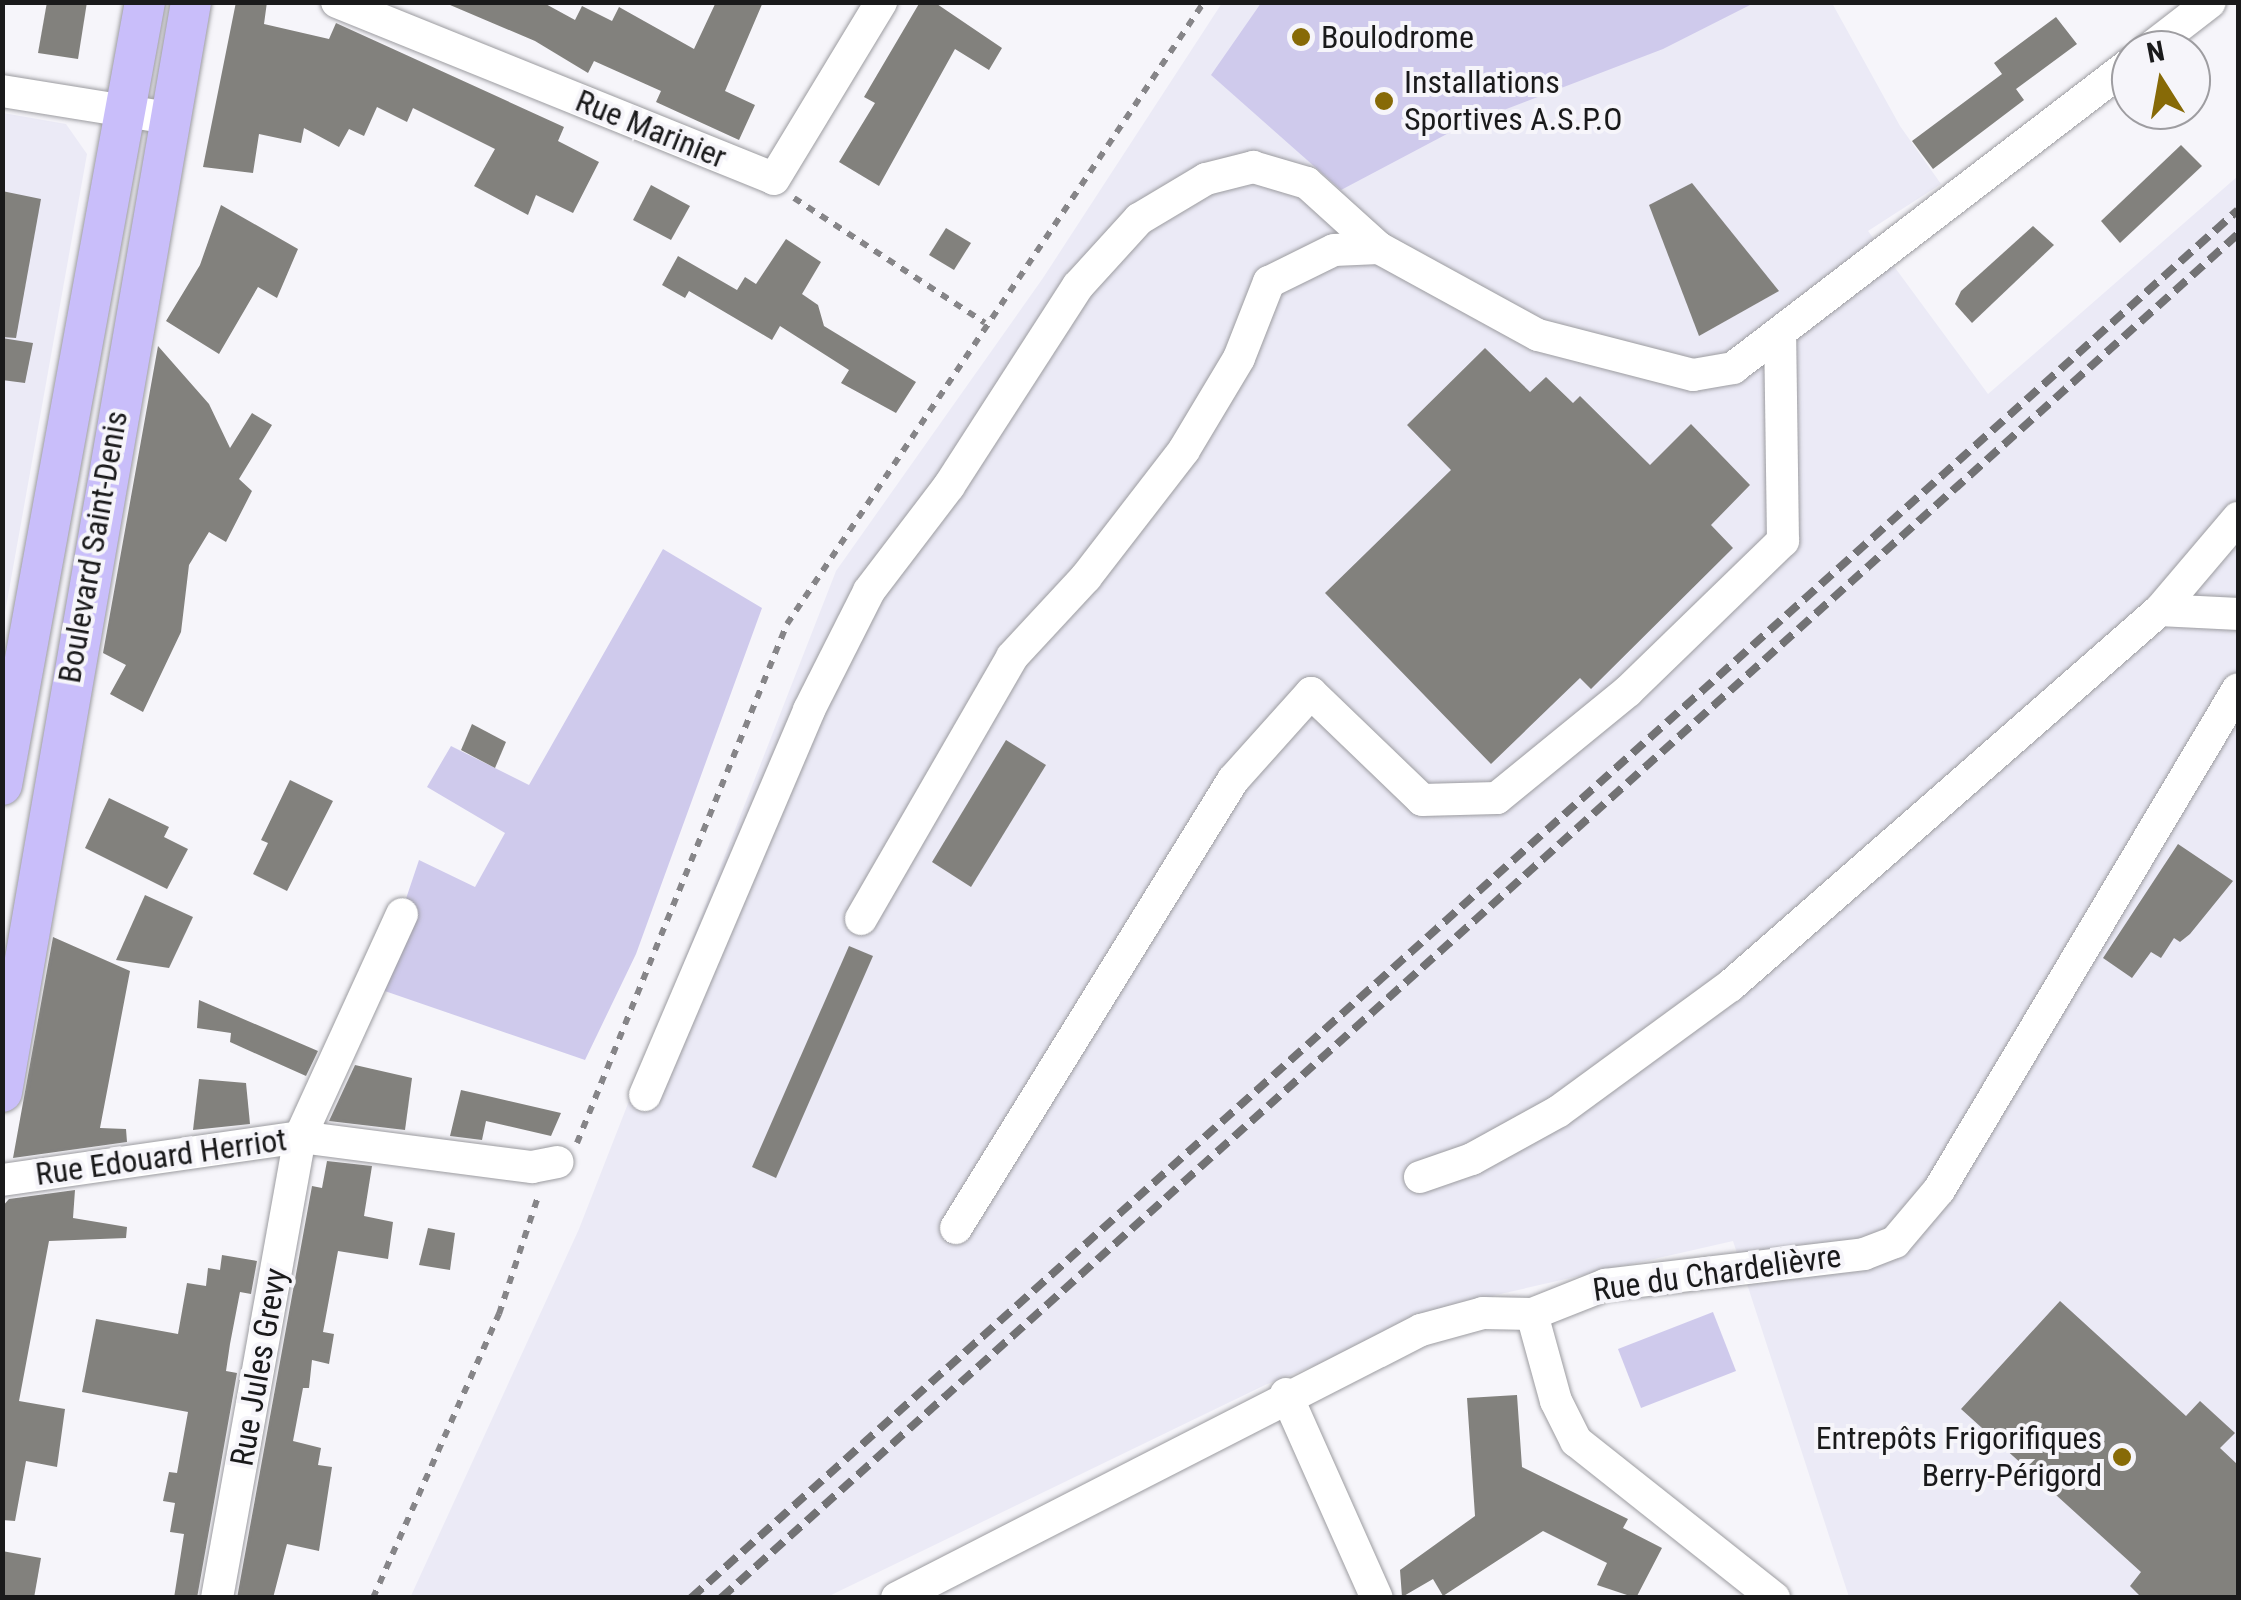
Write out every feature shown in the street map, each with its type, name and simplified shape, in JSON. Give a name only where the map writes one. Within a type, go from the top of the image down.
[{"type":"main road","name":"Boulevard Saint-Denis","points":[[2,786],[145,2]]},
{"type":"main road","name":"Boulevard Saint-Denis","points":[[2,1092],[11,988],[191,2]]},
{"type":"street","name":"Rue Marinier","points":[[337,2],[774,179]]},
{"type":"street","points":[[774,179],[882,2]]},
{"type":"street","points":[[2174,30],[2210,2]]},
{"type":"street","points":[[645,1095],[809,710],[869,591],[949,486],[1078,286],[1139,219],[1206,179],[1253,168],[1307,183],[1378,248],[1538,336],[1631,364],[1692,374],[1733,368],[2111,78]]},
{"type":"street","points":[[2,91],[169,118]]},
{"type":"street","points":[[861,919],[1012,657],[1086,577],[1184,450],[1238,358],[1269,282],[1334,250],[1378,248]]},
{"type":"street","points":[[956,1228],[1233,780],[1311,693],[1422,800],[1496,798],[1628,691],[1784,541],[1780,334]]},
{"type":"street","points":[[1420,1178],[1472,1158],[1559,1111],[1730,986],[2160,610],[2238,518]]},
{"type":"street","points":[[2160,610],[2238,614]]},
{"type":"street","name":"Rue du Chardelièvre","points":[[897,1598],[1286,1394],[1456,1318],[1511,1310],[1532,1314],[1605,1285],[1864,1254],[1911,1230],[2238,689]]},
{"type":"street","name":"Rue Jules Grevy","points":[[218,1598],[300,1137],[402,914]]},
{"type":"street","name":"Rue Edouard Herriot","points":[[2,1180],[300,1137],[532,1166],[558,1162]]},
{"type":"street","points":[[1532,1314],[1556,1401],[1576,1441],[1774,1598]]},
{"type":"street","points":[[1286,1394],[1377,1598]]},
{"type":"path","points":[[774,179],[808,211],[985,323]]},
{"type":"shaded area","name":"Installations Sportives A.S.P.O","points":[[1261,2],[1754,3],[1663,49],[1462,126],[1341,190],[1211,75]]},
{"type":"shaded area","points":[[1222,3],[1832,3],[1900,126],[1941,184],[1868,231],[1988,394],[2238,176],[2238,1597],[1849,1597],[1733,1241],[1496,1295],[1265,1385],[827,1597],[410,1598],[579,1229],[836,571],[1043,278]]},
{"type":"shaded area","points":[[3,113],[66,124],[87,154],[3,624]]},
{"type":"shaded area","points":[[663,549],[762,608],[636,954],[585,1060],[376,988],[419,860],[475,887],[505,833],[427,787],[451,746],[529,785]]},
{"type":"shaded area","points":[[1713,1312],[1736,1371],[1641,1408],[1618,1349]]},
{"type":"building","points":[[47,2],[87,2],[78,59],[38,53]]},
{"type":"building","points":[[236,2],[267,2],[264,24],[329,39],[336,23],[564,127],[558,141],[599,162],[573,213],[536,195],[528,215],[474,186],[495,149],[413,108],[407,122],[377,107],[364,136],[349,129],[339,147],[304,128],[301,143],[259,134],[253,173],[203,167]]},
{"type":"building","points":[[443,2],[542,2],[575,20],[582,6],[612,21],[619,7],[694,49],[716,2],[763,2],[725,91],[755,105],[739,140],[656,102],[661,91],[594,61],[588,73],[535,41]]},
{"type":"building","points":[[920,2],[934,2],[1002,48],[989,70],[955,49],[879,186],[839,162],[875,103],[864,97]]},
{"type":"building","points":[[2056,17],[2077,44],[2016,89],[2024,100],[1933,169],[1912,141],[2002,74],[1994,63]]},
{"type":"building","points":[[2181,145],[2202,166],[2120,243],[2101,221]]},
{"type":"building","points":[[1692,183],[1779,291],[1699,336],[1649,205]]},
{"type":"building","points":[[651,185],[690,206],[671,240],[633,220]]},
{"type":"building","points":[[2,191],[41,199],[16,338],[2,337]]},
{"type":"building","points":[[221,205],[298,249],[277,298],[258,287],[219,354],[166,321],[200,265]]},
{"type":"building","points":[[2033,226],[2054,245],[1972,323],[1955,304],[1961,291]]},
{"type":"building","points":[[946,228],[971,243],[954,270],[929,255]]},
{"type":"building","points":[[786,239],[821,262],[802,294],[818,305],[824,326],[916,382],[896,413],[841,383],[849,370],[780,326],[772,340],[689,291],[685,298],[662,285],[678,256],[737,290],[745,277],[756,284]]},
{"type":"building","points":[[2,338],[33,343],[25,383],[2,380]]},
{"type":"building","points":[[158,346],[209,404],[230,448],[252,413],[272,425],[239,479],[252,491],[226,542],[209,532],[189,565],[181,632],[143,712],[110,694],[126,665],[103,653]]},
{"type":"building","points":[[1485,348],[1530,392],[1546,377],[1573,403],[1580,396],[1650,465],[1691,424],[1750,485],[1711,525],[1733,548],[1591,689],[1580,678],[1491,764],[1325,593],[1451,470],[1407,425]]},
{"type":"building","points":[[472,724],[506,742],[495,768],[461,750]]},
{"type":"building","points":[[1006,740],[1046,765],[971,887],[932,862]]},
{"type":"building","points":[[290,780],[333,801],[287,891],[253,874],[268,843],[261,840]]},
{"type":"building","points":[[109,798],[169,827],[164,837],[188,849],[167,889],[85,848]]},
{"type":"building","points":[[2178,844],[2233,881],[2190,934],[2180,942],[2174,938],[2161,958],[2151,952],[2132,978],[2103,958]]},
{"type":"building","points":[[145,895],[193,917],[169,968],[116,960]]},
{"type":"building","points":[[53,937],[130,971],[100,1128],[126,1129],[127,1142],[13,1158]]},
{"type":"building","points":[[849,946],[873,956],[776,1178],[752,1167]]},
{"type":"building","points":[[199,1000],[318,1051],[306,1076],[230,1042],[231,1033],[197,1028]]},
{"type":"building","points":[[355,1065],[412,1078],[405,1130],[329,1121]]},
{"type":"building","points":[[199,1079],[246,1083],[250,1124],[193,1130]]},
{"type":"building","points":[[461,1090],[561,1113],[551,1136],[486,1121],[482,1140],[450,1136]]},
{"type":"building","points":[[327,1161],[372,1166],[364,1216],[393,1222],[388,1259],[338,1251],[323,1332],[334,1334],[329,1364],[312,1360],[309,1388],[303,1388],[293,1441],[321,1448],[318,1465],[332,1467],[319,1551],[287,1544],[273,1598],[237,1598],[312,1186],[322,1188]]},
{"type":"building","points":[[75,1190],[73,1218],[127,1227],[126,1238],[49,1241],[19,1401],[65,1409],[57,1467],[26,1461],[15,1521],[2,1520],[2,1207],[9,1199]]},
{"type":"building","points":[[428,1228],[455,1233],[450,1270],[419,1265]]},
{"type":"building","points":[[222,1255],[257,1261],[251,1294],[240,1292],[230,1344],[226,1371],[237,1373],[197,1598],[174,1598],[184,1534],[170,1532],[175,1503],[163,1501],[169,1472],[177,1473],[188,1412],[82,1392],[96,1319],[178,1334],[187,1283],[206,1286],[208,1268],[220,1270]]},
{"type":"building","name":"Entrepôts Frigorifiques Berry-Périgord","points":[[2060,1301],[2186,1416],[2200,1401],[2235,1433],[2220,1448],[2238,1465],[2238,1598],[2142,1598],[2130,1586],[2141,1572],[1961,1409]]},
{"type":"building","points":[[1517,1395],[1522,1467],[1628,1519],[1623,1528],[1662,1548],[1636,1598],[1597,1585],[1607,1563],[1543,1531],[1443,1596],[1433,1579],[1402,1597],[1400,1570],[1475,1516],[1467,1398]]},
{"type":"building","points":[[2,1551],[41,1558],[34,1598],[2,1598]]},
{"type":"railway","points":[[691,1598],[2238,210]]},
{"type":"railway","points":[[721,1598],[2238,234]]},
{"type":"place","name":"Boulodrome","points":[[1301,37]]},
{"type":"place","name":"Installations Sportives A.S.P.O","points":[[1384,101]]},
{"type":"place","name":"Entrepôts Frigorifiques Berry-Périgord","points":[[2122,1457]]}]
